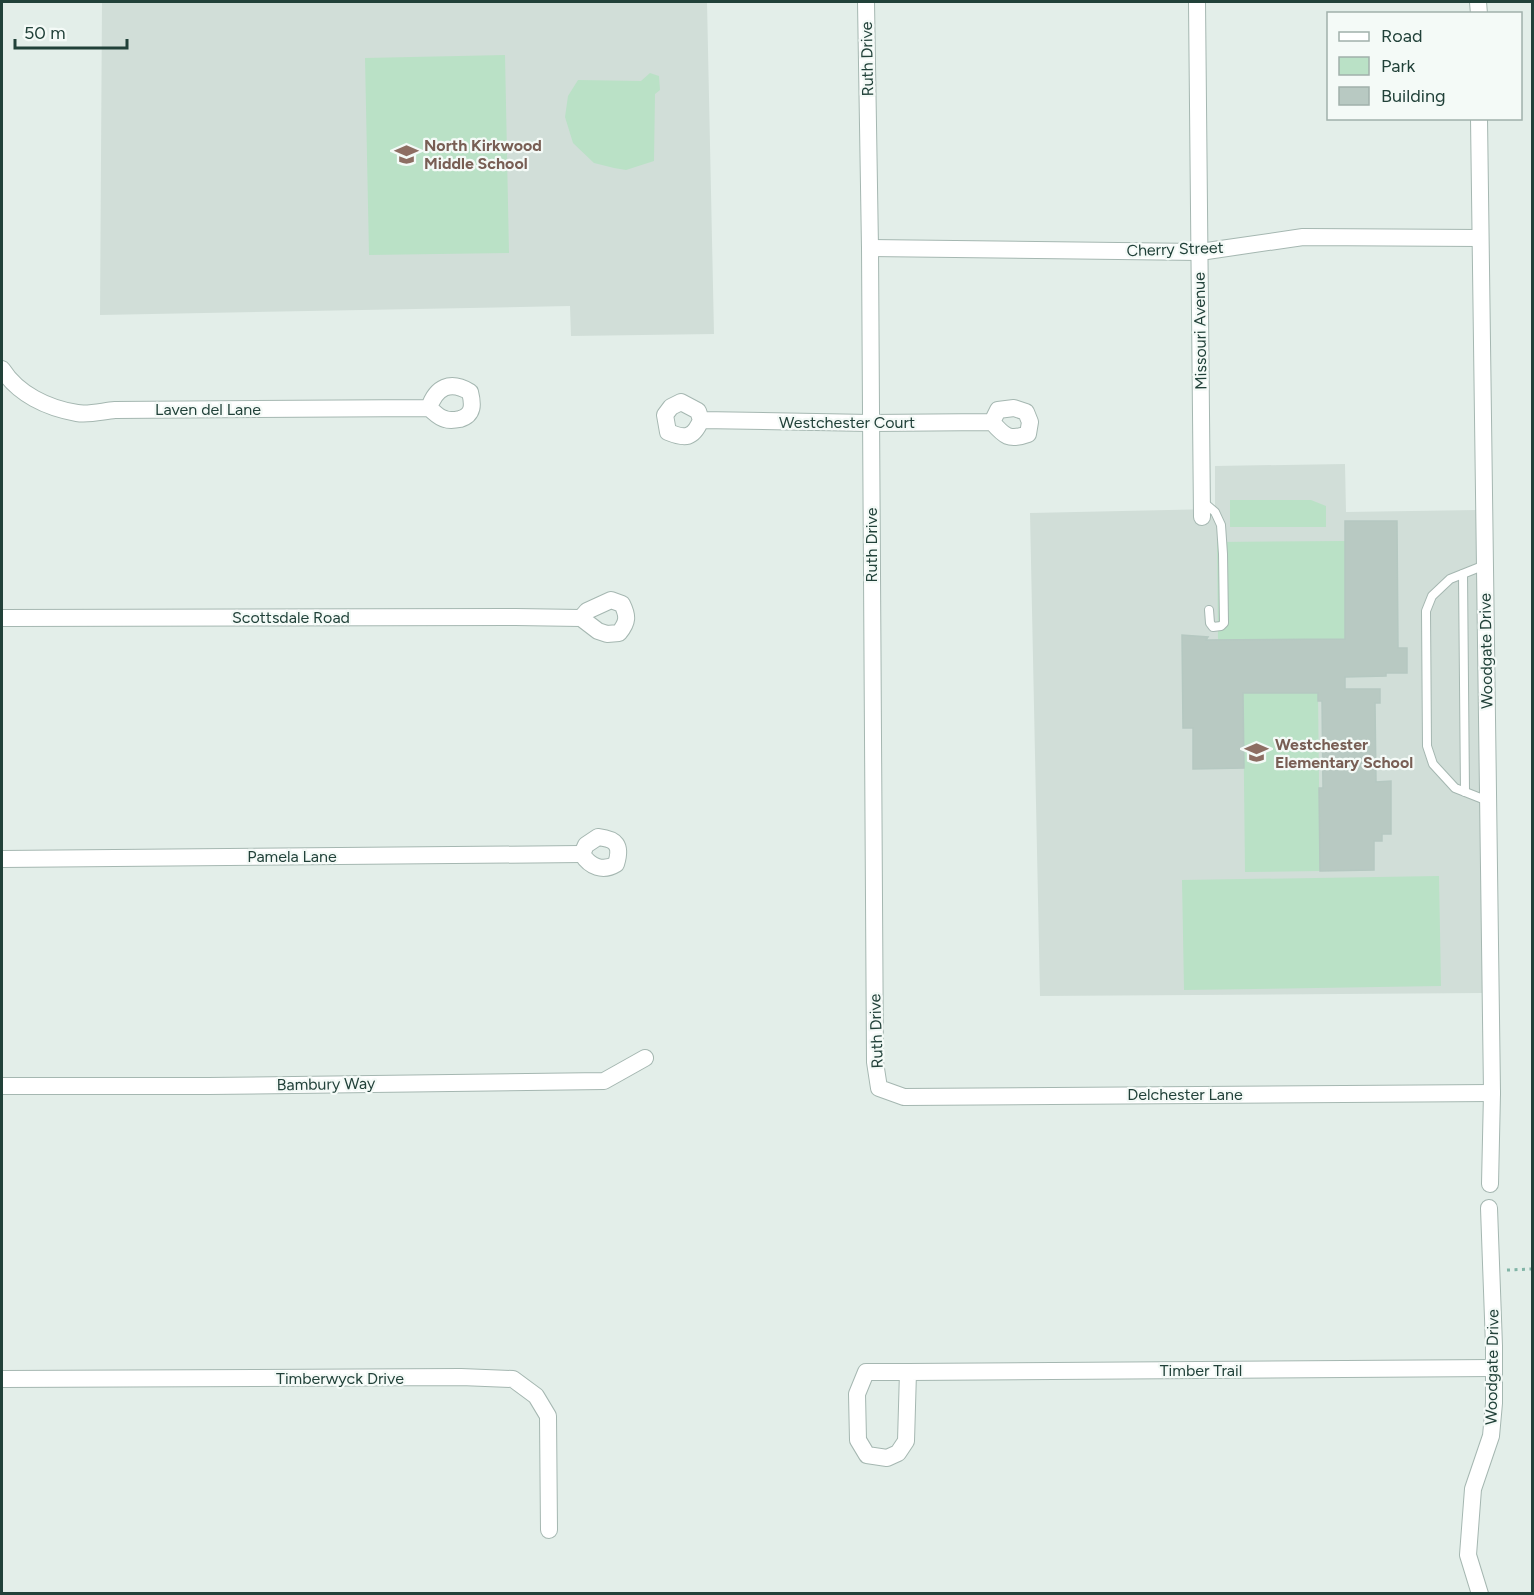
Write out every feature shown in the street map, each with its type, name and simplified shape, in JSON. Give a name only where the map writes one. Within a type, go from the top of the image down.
[{"type":"street","name":"Ruth Drive","points":[[866,2],[870,249],[875,1062],[879,1088]]},
{"type":"street","name":"Missouri Avenue","points":[[1197,2],[1202,509]]},
{"type":"street","name":"Woodgate Drive","points":[[1479,120],[1492,1093],[1490,1184]]},
{"type":"street","name":"Cherry Street","points":[[870,249],[1200,252],[1303,237],[1480,238]]},
{"type":"street","name":"Laven del Lane","points":[[2,369],[5,375],[26,395],[48,405],[79,413],[115,410],[429,408]]},
{"type":"street","name":"Westchester Court","points":[[702,420],[870,423],[992,422]]},
{"type":"street","name":"Scottsdale Road","points":[[2,618],[581,618]]},
{"type":"street","name":"Pamela Lane","points":[[2,859],[582,854]]},
{"type":"street","name":"Bambury Way","points":[[2,1086],[604,1081],[645,1058]]},
{"type":"street","name":"Delchester Lane","points":[[879,1088],[904,1097],[1492,1093]]},
{"type":"street","name":"Woodgate Drive","points":[[1480,1593],[1468,1555],[1473,1489],[1491,1436],[1494,1403],[1489,1208]]},
{"type":"street","name":"Timber Trail","points":[[908,1372],[906,1441],[898,1453],[887,1458],[867,1455],[858,1440],[857,1394],[866,1372],[1494,1368]]},
{"type":"street","name":"Timberwyck Drive","points":[[2,1379],[461,1377],[513,1379],[536,1396],[548,1416],[549,1530]]},
{"type":"lane","points":[[1202,509],[1215,512],[1221,525],[1224,623],[1221,626],[1213,627],[1210,623],[1209,610]]},
{"type":"lane","points":[[1485,565],[1450,579],[1432,596],[1426,611],[1427,746],[1433,764],[1455,788],[1488,801]]},
{"type":"lane","points":[[1463,574],[1465,792]]},
{"type":"path","points":[[1492,1270],[1533,1269]]},
{"type":"shaded area","name":"North Kirkwood Middle School","points":[[102,2],[707,2],[714,334],[571,336],[570,306],[100,315]]},
{"type":"shaded area","name":"Westchester Elementary School","points":[[1345,464],[1346,512],[1477,510],[1482,993],[1040,996],[1030,513],[1215,509],[1215,466]]},
{"type":"green space","points":[[505,55],[509,253],[369,255],[365,58]]},
{"type":"green space","points":[[650,73],[659,76],[660,90],[655,94],[654,161],[626,170],[594,163],[573,143],[565,117],[568,96],[578,80],[641,81]]},
{"type":"green space","points":[[1230,500],[1311,500],[1326,506],[1326,527],[1230,527]]},
{"type":"green space","points":[[1345,541],[1345,639],[1218,640],[1217,542]]},
{"type":"green space","points":[[1243,693],[1318,693],[1320,871],[1245,872]]},
{"type":"green space","points":[[1439,876],[1441,986],[1184,990],[1182,880]]},
{"type":"building","points":[[1345,521],[1397,521],[1398,648],[1407,648],[1407,673],[1345,677],[1345,689],[1380,689],[1380,703],[1375,703],[1376,782],[1391,781],[1391,834],[1382,834],[1382,841],[1374,841],[1374,870],[1320,871],[1319,788],[1323,788],[1322,701],[1318,701],[1318,693],[1243,693],[1244,768],[1193,769],[1193,728],[1183,728],[1182,635],[1208,637],[1206,640],[1345,639]]},
{"type":"place","name":"North Kirkwood Middle School","points":[[406,154]]},
{"type":"place","name":"Westchester Elementary School","points":[[1257,753]]}]
